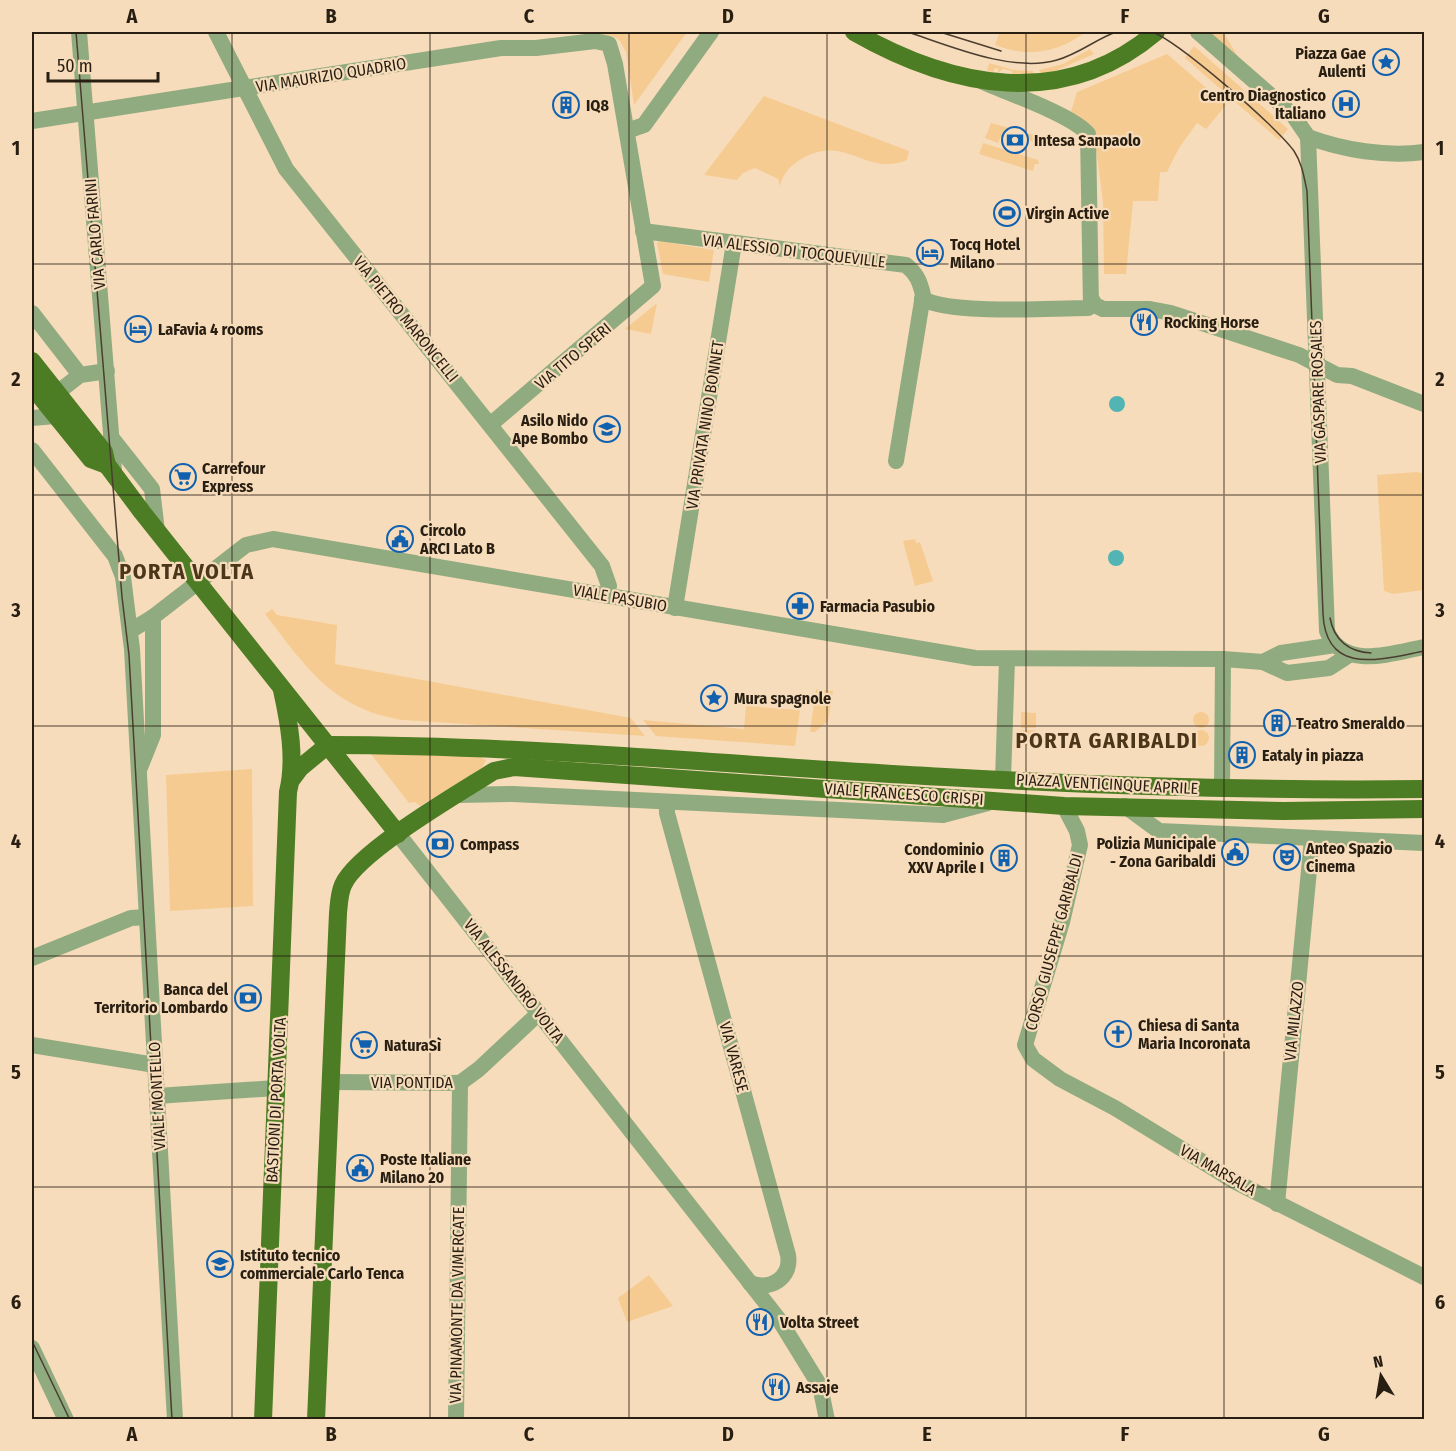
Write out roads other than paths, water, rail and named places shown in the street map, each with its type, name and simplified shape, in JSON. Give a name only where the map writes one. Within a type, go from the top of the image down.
[{"type":"main road","points":[[854,32],[930,66],[979,80],[1020,84],[1059,80],[1104,65],[1156,32]]},
{"type":"main road","points":[[32,361],[42,394],[55,416],[92,459],[111,470]]},
{"type":"main road","points":[[42,394],[104,452],[111,470]]},
{"type":"main road","name":"VIA ALESSANDRO VOLTA","points":[[111,470],[282,690],[398,834]]},
{"type":"main road","name":"BASTIONI DI PORTA VOLTA","points":[[263,1419],[287,804],[291,780],[289,721],[282,690]]},
{"type":"main road","points":[[291,780],[300,768],[328,745]]},
{"type":"main road","name":"VIALE FRANCESCO CRISPI","points":[[328,745],[654,758],[1003,779]]},
{"type":"main road","name":"VIALE FRANCESCO CRISPI","points":[[398,834],[494,771],[514,767],[996,801]]},
{"type":"main road","name":"PIAZZA VENTICINQUE APRILE","points":[[1003,779],[1263,790],[1425,789]]},
{"type":"main road","name":"PIAZZA VENTICINQUE APRILE","points":[[996,801],[1064,806],[1258,810],[1425,809]]},
{"type":"main road","points":[[316,1419],[338,913],[342,891],[359,865],[398,834]]},
{"type":"street","name":"VIA CARLO FARINI","points":[[79,32],[107,371],[111,470]]},
{"type":"street","name":"VIA PIETRO MARONCELLI","points":[[216,32],[286,169],[602,566],[609,586],[607,596]]},
{"type":"street","points":[[501,48],[570,32]]},
{"type":"street","points":[[643,231],[627,131],[644,125],[711,32]]},
{"type":"street","points":[[1198,32],[1293,115],[1308,137],[1352,149],[1405,153],[1425,152]]},
{"type":"street","name":"VIA MAURIZIO QUADRIO","points":[[32,121],[501,48],[536,48],[595,41],[606,42],[611,47],[627,131]]},
{"type":"street","points":[[922,299],[937,306],[971,308],[1088,308],[1091,306],[1088,134],[1083,128],[979,80]]},
{"type":"street","name":"VIA GASPARE ROSALES","points":[[1308,137],[1325,609],[1327,631],[1342,650]]},
{"type":"street","name":"VIA TITO SPERI","points":[[491,424],[653,286],[643,231]]},
{"type":"street","name":"VIA ALESSIO DI TOCQUEVILLE","points":[[643,231],[906,265],[920,280],[922,299],[896,461]]},
{"type":"street","name":"VIA PRIVATA NINO BONNET","points":[[675,608],[734,243]]},
{"type":"street","points":[[1091,298],[1101,308],[1171,313],[1299,355],[1337,375],[1352,376],[1425,404]]},
{"type":"street","points":[[32,313],[80,375]]},
{"type":"street","points":[[42,394],[80,375],[107,371]]},
{"type":"street","points":[[32,418],[55,416]]},
{"type":"street","points":[[111,437],[152,489],[157,531]]},
{"type":"street","name":"VIALE MONTELLO","points":[[32,450],[115,556],[123,577],[130,631],[175,1419]]},
{"type":"street","name":"VIALE PASUBIO","points":[[198,582],[246,545],[273,539],[675,608],[967,656],[1006,660]]},
{"type":"street","points":[[130,631],[153,617],[198,582]]},
{"type":"street","name":"VIALE MONTELLO","points":[[138,772],[153,735],[153,617]]},
{"type":"street","points":[[1006,660],[1223,659],[1263,662],[1281,653],[1342,650],[1374,656],[1425,647]]},
{"type":"street","name":"PIAZZA VENTICINQUE APRILE","points":[[1222,789],[1223,659]]},
{"type":"street","name":"PIAZZA VENTICINQUE APRILE","points":[[1003,779],[1006,660]]},
{"type":"street","name":"VIALE FRANCESCO CRISPI","points":[[457,795],[513,794],[943,815],[996,801]]},
{"type":"street","name":"VIA VARESE","points":[[667,802],[667,813],[789,1261],[786,1273],[776,1283],[765,1286],[750,1282]]},
{"type":"street","name":"CORSO GIUSEPPE GARIBALDI","points":[[1025,1045],[1062,922],[1080,845],[1064,806]]},
{"type":"street","name":"PIAZZA VENTICINQUE APRILE","points":[[1125,806],[1159,831],[1425,843]]},
{"type":"street","name":"VIA ALESSANDRO VOLTA","points":[[398,834],[750,1282],[792,1339],[820,1386],[826,1419]]},
{"type":"street","name":"VIA MILAZZO","points":[[1277,1204],[1312,839]]},
{"type":"street","points":[[32,958],[131,918],[147,917]]},
{"type":"street","name":"VIA PONTIDA","points":[[330,1082],[460,1083],[479,1069],[539,1013]]},
{"type":"street","points":[[32,1045],[155,1065]]},
{"type":"street","name":"VIA MARSALA","points":[[1025,1045],[1033,1059],[1060,1079],[1115,1108],[1277,1204],[1425,1277]]},
{"type":"street","name":"VIA PINAMONTE DA VIMERCATE","points":[[456,1419],[460,1083]]},
{"type":"street","points":[[157,1096],[276,1088]]},
{"type":"street","points":[[32,1348],[66,1419]]},
{"type":"water","points":[[1117,396],[1123,398],[1125,404],[1123,410],[1117,412],[1111,410],[1109,404],[1111,398]]},
{"type":"water","points":[[1116,550],[1122,552],[1124,558],[1122,564],[1116,566],[1110,564],[1108,558],[1110,552]]},
{"type":"tram line","points":[[76,32],[122,597],[129,655],[172,1420]]},
{"type":"tram line","points":[[908,32],[982,56],[1021,63],[1057,60],[1116,32]]},
{"type":"tram line","points":[[940,32],[1001,51]]},
{"type":"tram line","points":[[1152,32],[1183,51],[1226,86],[1284,139],[1299,160],[1307,191],[1323,614],[1326,634],[1334,647],[1345,656],[1359,659],[1391,657],[1424,651]]},
{"type":"tram line","points":[[1330,618],[1335,633],[1344,643],[1356,650],[1371,653]]},
{"type":"tram line","points":[[32,1341],[70,1420]]},
{"type":"place","name":"Piazza Gae Aulenti","points":[[1386,62]]},
{"type":"place","name":"Centro Diagnostico Italiano","points":[[1346,104]]},
{"type":"place","name":"IQ8","points":[[566,105]]},
{"type":"place","name":"Intesa Sanpaolo","points":[[1015,140]]},
{"type":"place","name":"Virgin Active","points":[[1007,213]]},
{"type":"place","name":"Tocq Hotel Milano","points":[[930,253]]},
{"type":"place","name":"Rocking Horse","points":[[1144,322]]},
{"type":"place","name":"LaFavia 4 rooms","points":[[138,329]]},
{"type":"place","name":"Asilo Nido Ape Bombo","points":[[607,429]]},
{"type":"place","name":"Carrefour Express","points":[[183,477]]},
{"type":"place","name":"Circolo ARCI Lato B","points":[[400,539]]},
{"type":"place","name":"Farmacia Pasubio","points":[[800,606]]},
{"type":"place","name":"Mura spagnole","points":[[714,698]]},
{"type":"place","name":"Teatro Smeraldo","points":[[1277,723]]},
{"type":"place","name":"Eataly in piazza","points":[[1242,755]]},
{"type":"place","name":"Compass","points":[[440,844]]},
{"type":"place","name":"Polizia Municipale - Zona Garibaldi","points":[[1235,852]]},
{"type":"place","name":"Anteo Spazio Cinema","points":[[1287,857]]},
{"type":"place","name":"Condominio XXV Aprile I","points":[[1004,858]]},
{"type":"place","name":"Banca del Territorio Lombardo","points":[[248,998]]},
{"type":"place","name":"Chiesa di Santa Maria Incoronata","points":[[1118,1034]]},
{"type":"place","name":"NaturaSì","points":[[364,1045]]},
{"type":"place","name":"Poste Italiane Milano 20","points":[[360,1168]]},
{"type":"place","name":"Istituto tecnico commerciale Carlo Tenca","points":[[220,1264]]},
{"type":"place","name":"Volta Street","points":[[760,1322]]},
{"type":"place","name":"Assaje","points":[[776,1387]]},
{"type":"district","name":"PORTA VOLTA","points":[[187,571]]},
{"type":"district","name":"PORTA GARIBALDI","points":[[1107,740]]}]
